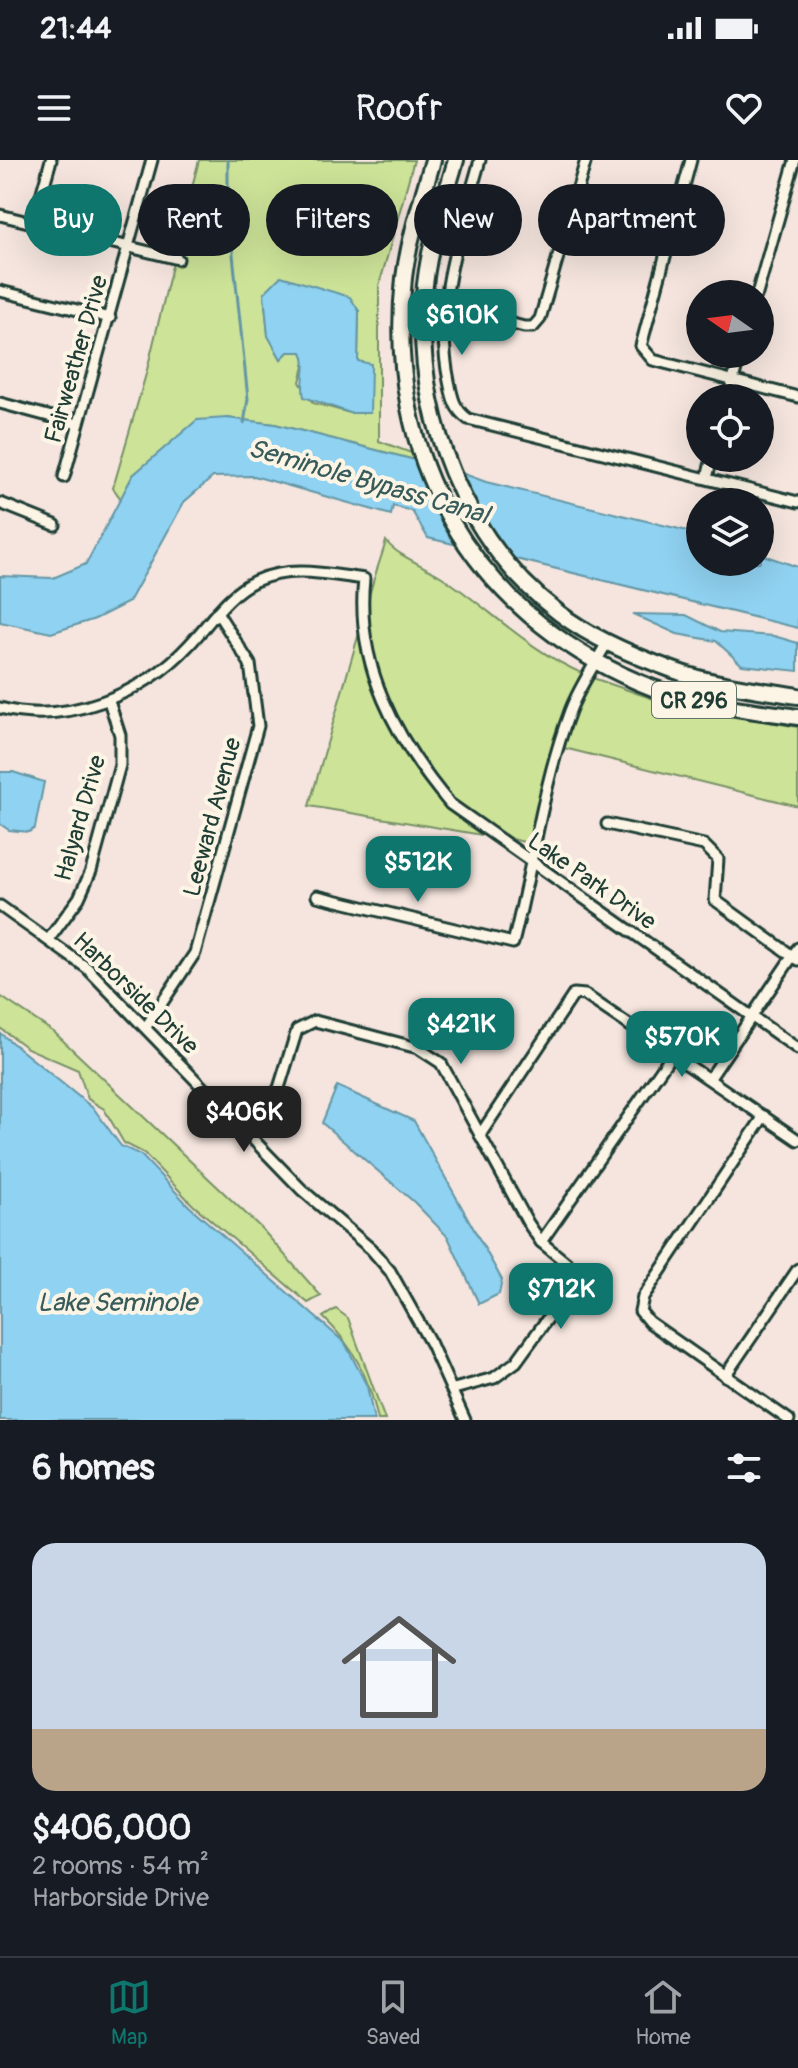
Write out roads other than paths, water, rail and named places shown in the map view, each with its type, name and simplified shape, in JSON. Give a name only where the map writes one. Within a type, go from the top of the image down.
[{"type":"main road","name":"CR 296","points":[[433,160],[404,275],[401,334],[409,420],[426,468],[455,526],[490,576],[549,634],[597,661],[639,682],[680,697],[798,717]]},
{"type":"main road","name":"CR 296","points":[[456,160],[425,280],[422,347],[437,429],[452,474],[484,532],[527,585],[562,616],[608,641],[676,671],[727,685],[798,696]]},
{"type":"street","points":[[44,184],[51,160]]},
{"type":"street","name":"Fairweather Drive","points":[[64,477],[152,160]]},
{"type":"street","points":[[480,160],[451,265],[444,306],[450,388],[459,413],[468,419],[798,502]]},
{"type":"street","points":[[444,306],[533,327],[540,319],[586,160]]},
{"type":"street","points":[[691,160],[641,346],[653,360],[798,397]]},
{"type":"street","points":[[761,280],[795,160]]},
{"type":"street","points":[[0,215],[24,222]]},
{"type":"street","points":[[122,245],[178,259]]},
{"type":"street","points":[[0,291],[110,318]]},
{"type":"street","points":[[732,384],[736,368]]},
{"type":"street","points":[[0,403],[78,424]]},
{"type":"street","points":[[707,478],[708,472]]},
{"type":"street","points":[[0,503],[55,525]]},
{"type":"street","name":"Lake Park Drive","points":[[217,612],[246,586],[279,573],[310,571],[364,579],[360,614],[373,676],[407,749],[450,804],[798,1049]]},
{"type":"street","points":[[0,708],[33,713],[109,701],[158,674],[188,646],[217,612]]},
{"type":"street","name":"Leeward Avenue","points":[[146,1027],[195,953],[258,726],[250,664],[217,612]]},
{"type":"street","points":[[317,896],[513,943],[530,861],[571,709],[608,641]]},
{"type":"street","name":"Halyard Drive","points":[[49,939],[79,898],[91,871],[120,765],[120,735],[109,701]]},
{"type":"street","points":[[607,824],[704,845],[718,859],[712,894],[715,900],[796,955],[710,1078]]},
{"type":"street","name":"Harborside Drive","points":[[0,906],[87,968],[302,1190],[371,1249],[390,1271],[454,1389],[465,1420]]},
{"type":"street","points":[[480,1135],[574,994],[585,995],[798,1140]]},
{"type":"street","points":[[247,1134],[279,1088],[297,1030],[315,1021],[432,1054],[441,1063],[541,1242],[580,1274],[516,1362],[494,1378],[454,1389]]},
{"type":"street","points":[[541,1242],[672,1054]]},
{"type":"street","points":[[764,1116],[643,1297],[640,1311],[649,1322],[789,1420]]},
{"type":"street","points":[[725,1376],[798,1269]]},
{"type":"water","points":[[281,276],[350,297],[359,311],[358,361],[371,364],[370,413],[350,413],[304,397],[305,362],[302,352],[288,352],[281,359],[268,336],[264,293]]},
{"type":"water","name":"Seminole Bypass Canal","points":[[227,418],[275,424],[419,461],[462,546],[428,538],[412,511],[393,506],[391,515],[254,476],[213,477],[184,502],[129,602],[95,619],[51,633],[0,622],[0,576],[53,578],[86,564],[133,475],[197,420]]},
{"type":"water","points":[[456,471],[486,482],[686,531],[686,576],[774,576],[774,559],[798,567],[798,628],[508,557],[488,530]]},
{"type":"water","points":[[633,614],[686,615],[720,632],[774,636],[798,643],[798,671],[742,665],[716,641],[677,634]]},
{"type":"water","points":[[0,772],[13,772],[44,782],[35,828],[29,832],[9,830],[0,824]]},
{"type":"water","name":"Lake Seminole","points":[[0,1033],[94,1109],[121,1146],[141,1155],[189,1206],[345,1343],[367,1386],[374,1420],[0,1420]]},
{"type":"water","points":[[337,1086],[414,1121],[502,1280],[499,1294],[479,1304],[448,1237],[414,1202],[322,1123]]},
{"type":"waterway","points":[[228,160],[228,206],[248,399],[244,423]]}]
